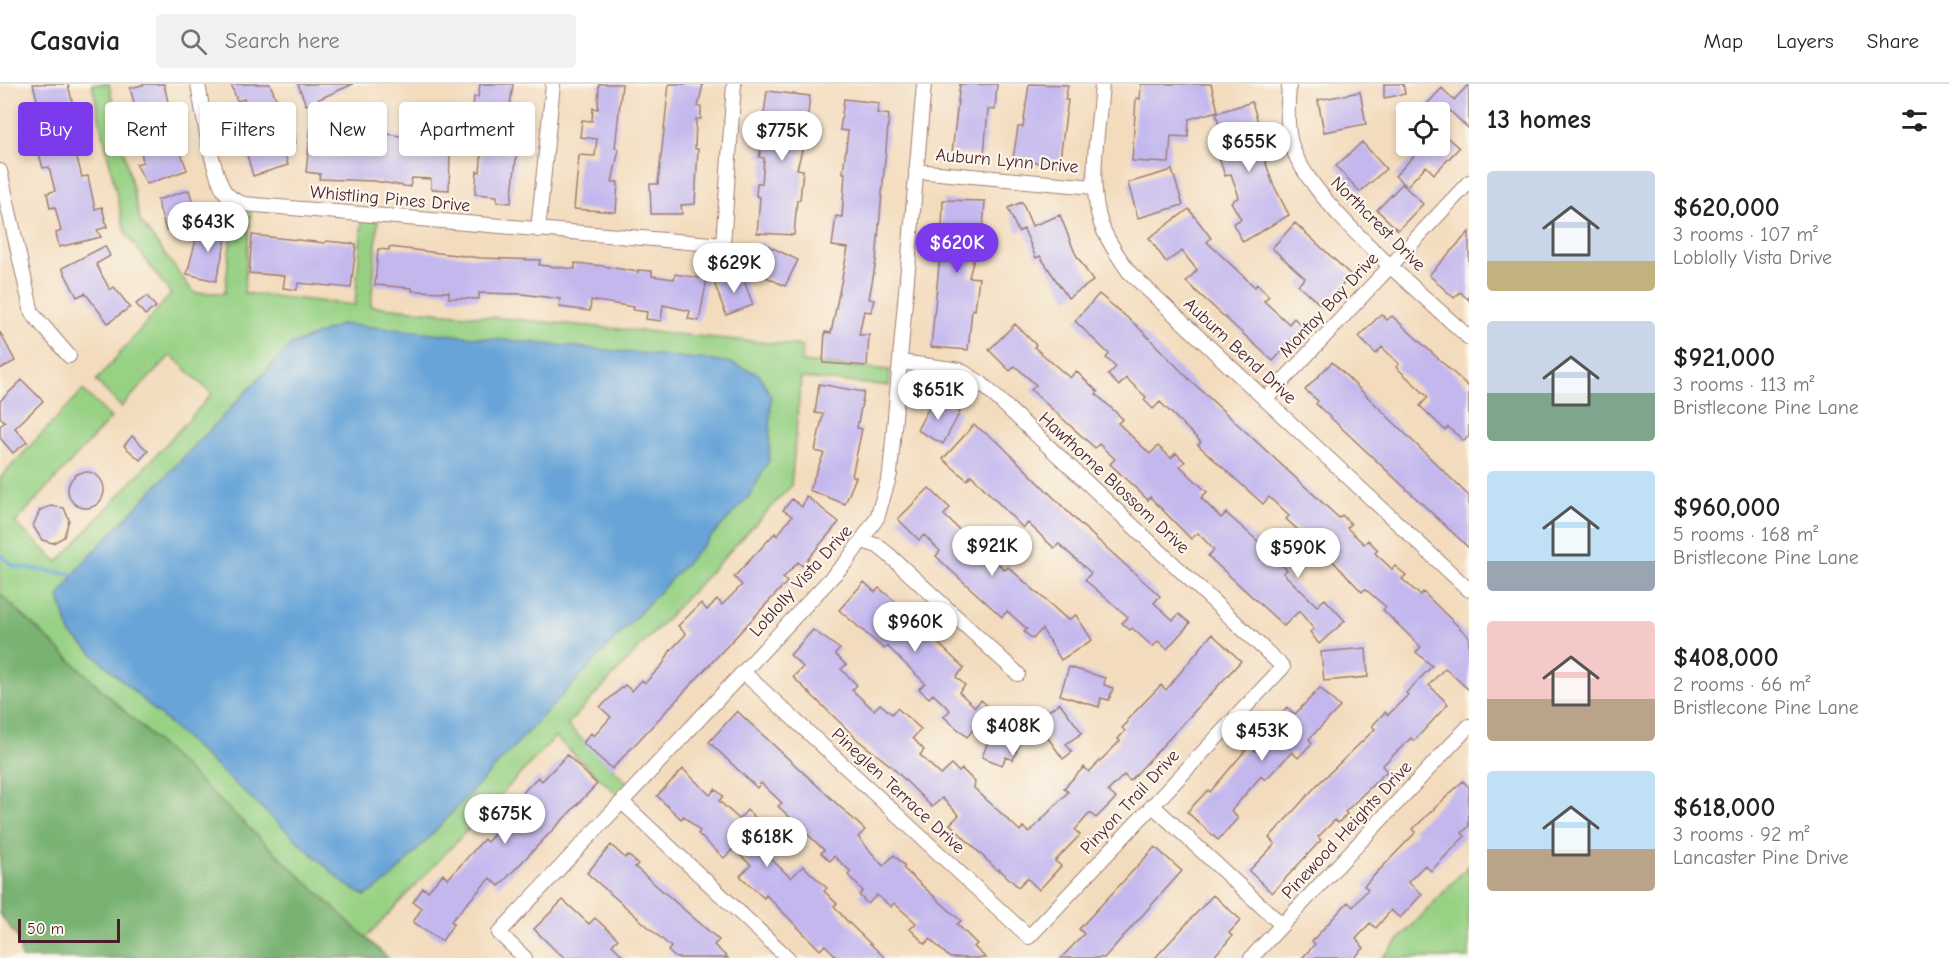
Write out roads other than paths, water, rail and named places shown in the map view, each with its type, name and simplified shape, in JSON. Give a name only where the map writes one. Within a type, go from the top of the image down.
[{"type":"street","name":"Whistling Pines Drive","points":[[198,84],[222,187],[231,198],[239,202],[723,245],[734,84]]},
{"type":"street","points":[[538,230],[553,84]]},
{"type":"street","name":"Loblolly Vista Drive","points":[[525,958],[499,933],[862,542],[877,518],[890,474],[924,84]]},
{"type":"street","name":"Auburn Bend Drive","points":[[1102,84],[1094,188],[1101,224],[1114,250],[1129,272],[1469,590]]},
{"type":"street","name":"Northcrest Drive","points":[[1289,84],[1287,109],[1292,144],[1308,177],[1329,205],[1469,338]]},
{"type":"street","points":[[0,171],[32,313],[69,356]]},
{"type":"street","name":"Auburn Lynn Drive","points":[[916,171],[1094,188]]},
{"type":"street","name":"Montay Bay Drive","points":[[1265,400],[1469,182]]},
{"type":"street","name":"Hawthorne Blossom Drive","points":[[901,362],[960,370],[981,383],[1283,667]]},
{"type":"street","points":[[862,542],[878,546],[889,555],[1018,674]]},
{"type":"street","name":"Pinyon Trail Drive","points":[[1029,937],[1283,667]]},
{"type":"street","name":"Pineglen Terrace Drive","points":[[743,672],[1029,937]]},
{"type":"street","name":"Pinewood Heights Drive","points":[[1251,958],[1469,726]]},
{"type":"street","points":[[622,802],[788,958]]},
{"type":"street","points":[[1152,805],[1282,925]]},
{"type":"water","points":[[342,324],[728,362],[759,374],[771,397],[769,460],[751,494],[389,880],[365,896],[346,885],[70,633],[59,597],[80,566],[291,345]]},
{"type":"waterway","points":[[0,554],[13,566],[77,575]]}]
